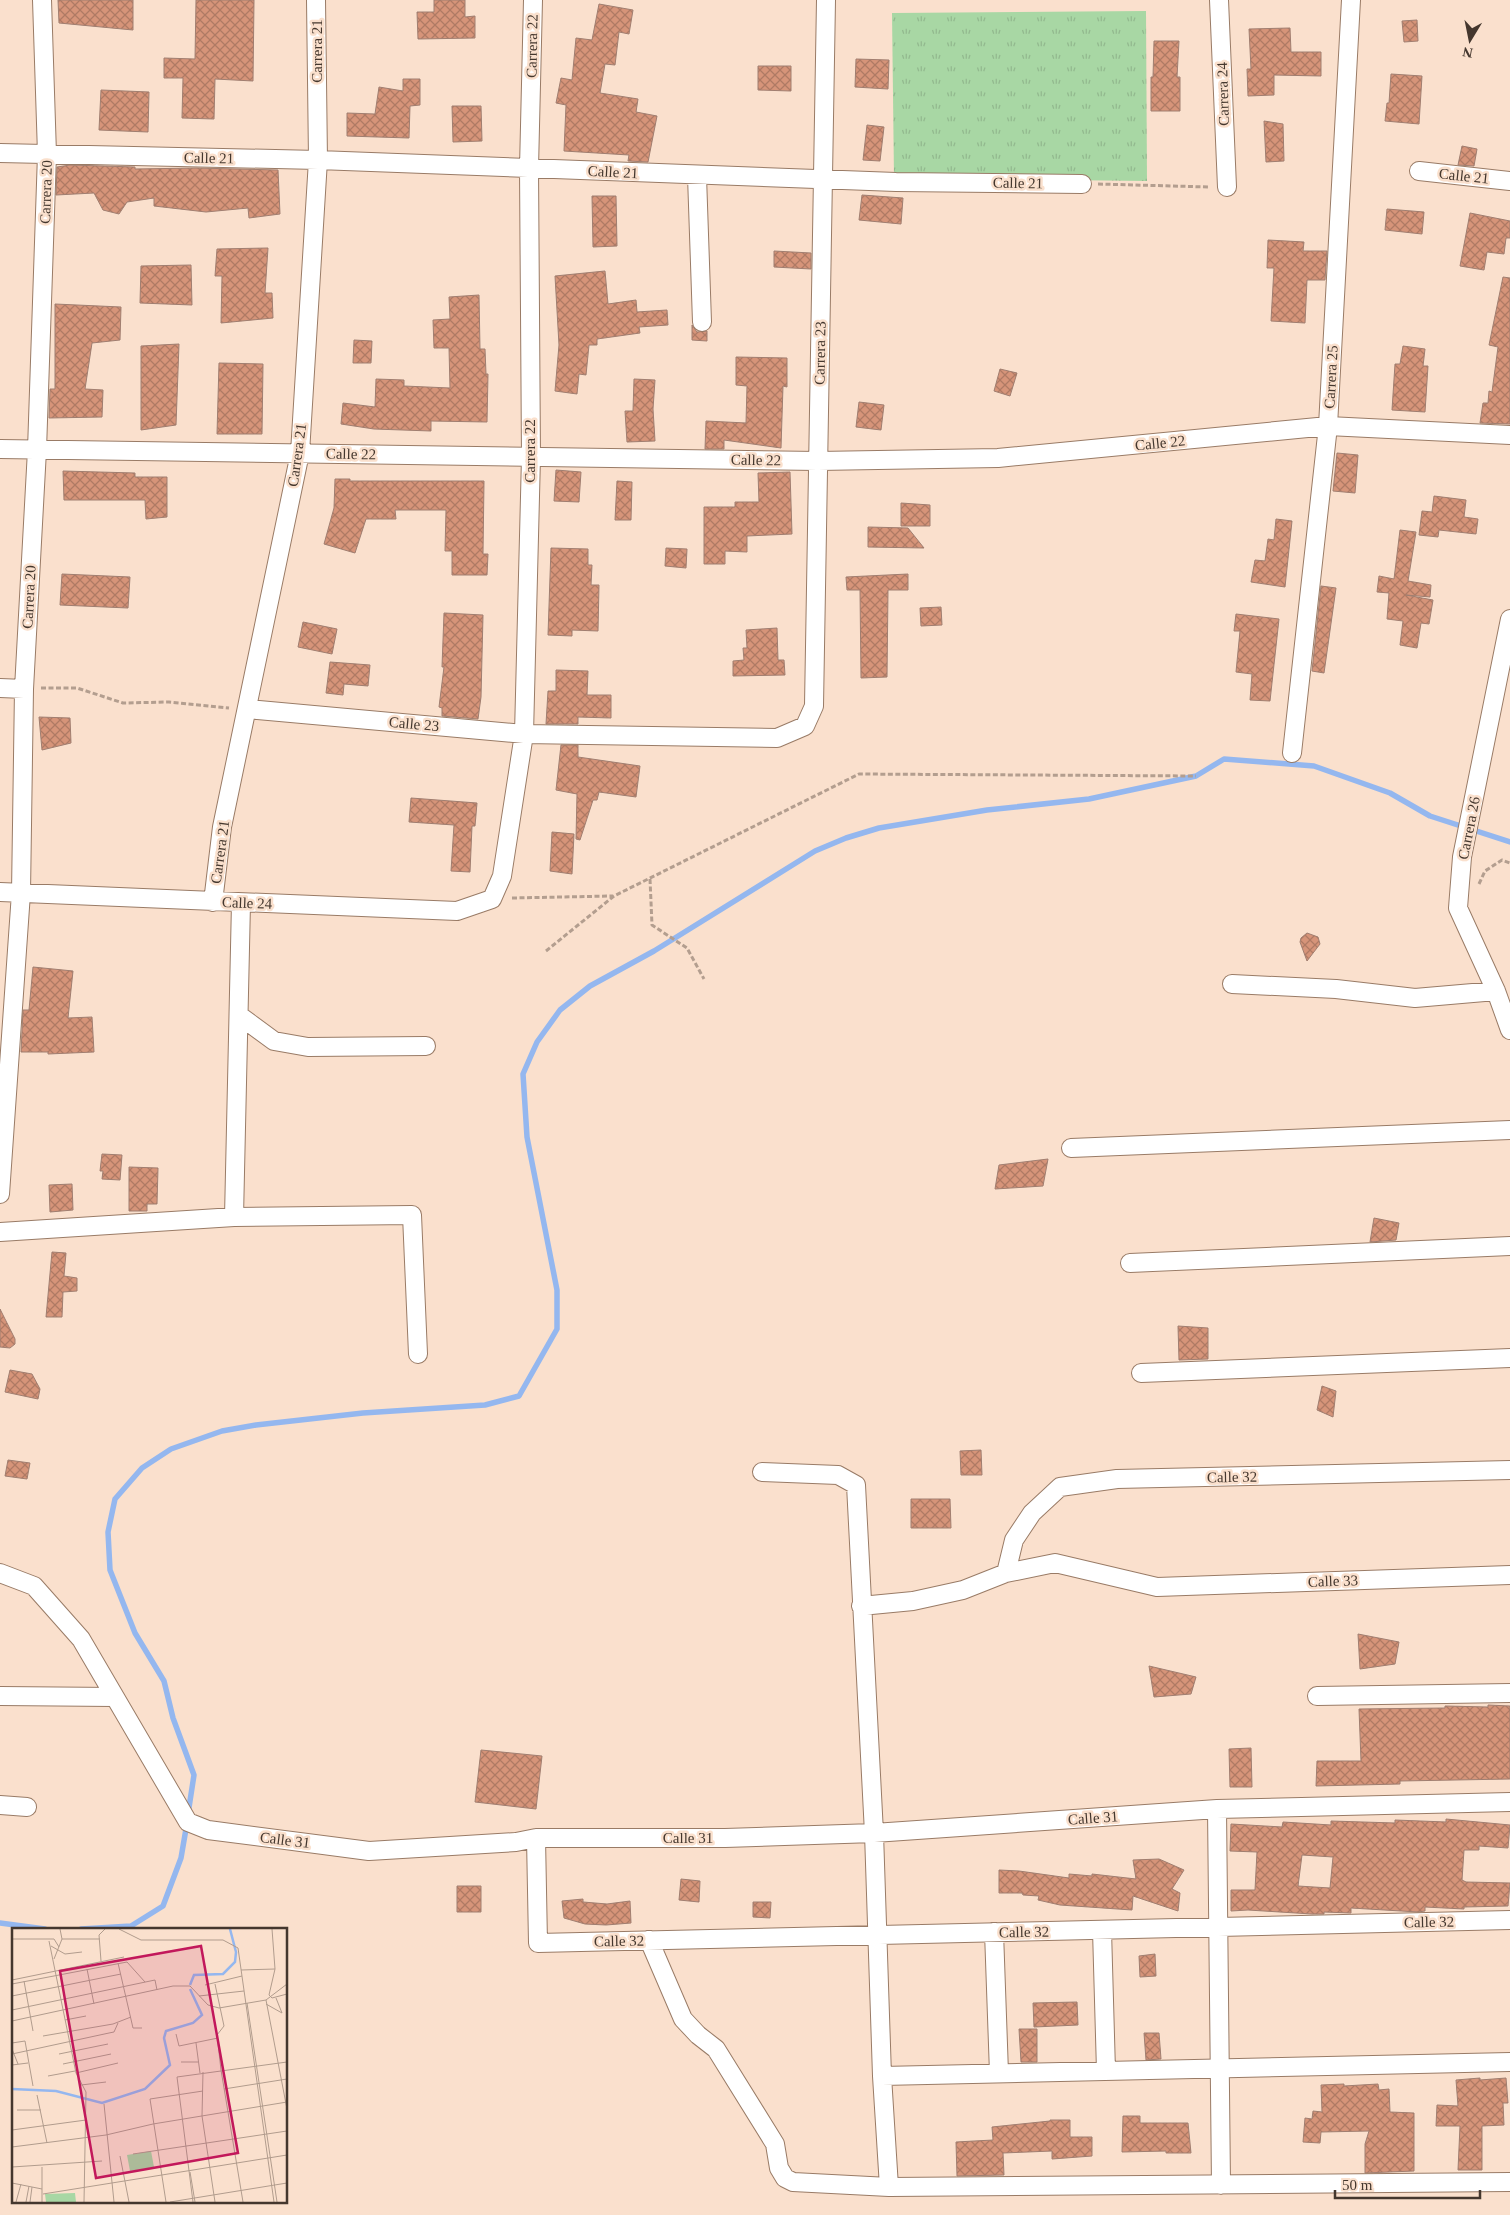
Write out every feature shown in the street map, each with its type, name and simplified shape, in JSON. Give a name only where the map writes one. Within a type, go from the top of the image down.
[{"type":"street","name":"Carrera 20","points":[[0,1194],[20,893],[24,689],[37,450],[47,154],[42,0]]},
{"type":"street","name":"Carrera 21","points":[[213,902],[222,827],[300,453],[318,160],[316,0]]},
{"type":"street","name":"Carrera 22","points":[[492,899],[502,876],[524,734],[531,457],[529,168],[533,0]]},
{"type":"street","name":"Carrera 23","points":[[814,706],[826,0]]},
{"type":"street","name":"Carrera 24","points":[[1219,0],[1227,187]]},
{"type":"street","name":"Carrera 25","points":[[1292,753],[1328,426],[1351,0]]},
{"type":"street","name":"Calle 21","points":[[0,153],[318,160],[823,180],[1082,184]]},
{"type":"street","name":"Calle 21","points":[[1419,170],[1510,181]]},
{"type":"street","points":[[697,176],[702,322]]},
{"type":"street","name":"Calle 22","points":[[0,449],[818,461],[998,458],[1328,426],[1510,435]]},
{"type":"street","name":"Carrera 26","points":[[1509,1025],[1496,991],[1458,908],[1462,857],[1510,621]]},
{"type":"street","points":[[0,688],[24,689]]},
{"type":"street","name":"Calle 23","points":[[247,710],[524,734],[777,738],[805,726],[814,706]]},
{"type":"street","name":"Calle 24","points":[[0,892],[457,911],[492,899]]},
{"type":"street","points":[[234,1217],[240,1016],[241,903]]},
{"type":"street","points":[[1232,984],[1336,988],[1415,998],[1496,991]]},
{"type":"street","points":[[240,1016],[274,1041],[308,1048],[426,1046]]},
{"type":"street","points":[[1071,1148],[1510,1130]]},
{"type":"street","points":[[0,1232],[234,1217],[412,1215],[418,1354]]},
{"type":"street","points":[[1130,1263],[1510,1246]]},
{"type":"street","points":[[1141,1373],[1510,1358]]},
{"type":"street","name":"Calle 32","points":[[1006,1574],[1014,1540],[1032,1513],[1060,1487],[1117,1479],[1510,1470]]},
{"type":"street","points":[[762,1472],[838,1475],[856,1485],[874,1833],[882,2076],[889,2187]]},
{"type":"street","name":"Calle 33","points":[[861,1606],[913,1601],[964,1590],[1006,1574],[1055,1563],[1157,1587],[1510,1575]]},
{"type":"street","name":"Calle 31","points":[[0,1573],[34,1586],[81,1639],[188,1822],[208,1830],[369,1851],[516,1842],[536,1838],[725,1838],[874,1833],[1217,1810],[1510,1802]]},
{"type":"street","points":[[1317,1696],[1510,1693]]},
{"type":"street","points":[[0,1696],[114,1698]]},
{"type":"street","points":[[0,1805],[27,1807]]},
{"type":"street","points":[[1217,1810],[1221,2185]]},
{"type":"street","name":"Calle 32","points":[[536,1838],[538,1943],[1510,1920]]},
{"type":"street","points":[[1102,1930],[1106,2071]]},
{"type":"street","points":[[994,1932],[999,2074]]},
{"type":"street","points":[[649,1940],[683,2019],[698,2035],[716,2049],[775,2144],[779,2168],[785,2178],[793,2182],[889,2187],[1510,2182]]},
{"type":"street","points":[[882,2076],[1510,2062]]},
{"type":"path","points":[[1082,184],[1227,187]]},
{"type":"path","points":[[24,689],[77,688],[123,702],[169,702],[247,710]]},
{"type":"path","points":[[546,951],[614,896],[860,774],[1196,776]]},
{"type":"path","points":[[1478,887],[1485,871],[1502,860],[1510,862]]},
{"type":"path","points":[[650,879],[652,926],[687,948],[704,979]]},
{"type":"path","points":[[492,899],[614,896]]},
{"type":"green space","points":[[1146,11],[1147,181],[894,178],[892,13]]},
{"type":"building","points":[[58,0],[133,0],[133,30],[59,23]]},
{"type":"building","points":[[196,0],[254,0],[253,81],[215,79],[214,119],[182,118],[183,78],[164,78],[164,58],[195,59]]},
{"type":"building","points":[[434,0],[465,0],[465,17],[475,16],[475,38],[418,39],[417,12],[434,12]]},
{"type":"building","points":[[599,4],[633,10],[629,34],[619,32],[615,65],[605,64],[600,93],[638,99],[636,112],[657,116],[648,162],[628,161],[629,155],[564,151],[566,105],[556,103],[561,78],[572,80],[576,38],[592,40]]},
{"type":"building","points":[[1417,20],[1418,41],[1404,42],[1402,21]]},
{"type":"building","points":[[1290,28],[1291,52],[1321,52],[1321,76],[1274,75],[1274,95],[1248,96],[1247,69],[1251,69],[1249,29]]},
{"type":"building","points":[[1154,41],[1179,41],[1177,77],[1180,77],[1180,111],[1151,111]]},
{"type":"building","points":[[856,59],[889,60],[888,89],[855,87]]},
{"type":"building","points":[[758,66],[791,66],[791,91],[758,90]]},
{"type":"building","points":[[1391,74],[1422,76],[1419,124],[1385,121],[1387,103],[1389,103]]},
{"type":"building","points":[[403,79],[420,79],[420,105],[410,106],[409,138],[347,136],[347,113],[375,114],[379,87],[403,91]]},
{"type":"building","points":[[101,90],[149,92],[148,132],[99,130]]},
{"type":"building","points":[[452,106],[481,106],[482,141],[453,142]]},
{"type":"building","points":[[1264,121],[1283,124],[1284,161],[1266,162]]},
{"type":"building","points":[[867,125],[884,127],[880,161],[863,160]]},
{"type":"building","points":[[1462,146],[1477,149],[1474,166],[1458,165]]},
{"type":"building","points":[[70,165],[135,167],[135,169],[278,170],[280,214],[249,218],[248,208],[206,212],[154,206],[154,198],[127,202],[119,214],[103,210],[94,193],[56,195],[57,167]]},
{"type":"building","points":[[862,195],[903,198],[901,224],[859,220]]},
{"type":"building","points":[[592,196],[616,196],[617,246],[593,247]]},
{"type":"building","points":[[1387,209],[1424,212],[1422,234],[1385,230]]},
{"type":"building","points":[[1470,213],[1510,221],[1510,238],[1506,238],[1504,254],[1487,252],[1484,270],[1460,266]]},
{"type":"building","points":[[1268,240],[1304,242],[1303,251],[1327,251],[1325,280],[1307,280],[1305,323],[1271,321],[1274,268],[1267,268]]},
{"type":"building","points":[[268,248],[265,293],[272,293],[273,318],[221,323],[222,276],[215,276],[217,249]]},
{"type":"building","points":[[774,251],[811,253],[811,269],[774,267]]},
{"type":"building","points":[[191,265],[192,305],[140,303],[141,266]]},
{"type":"building","points":[[605,271],[608,304],[636,300],[637,312],[667,310],[668,325],[639,327],[640,333],[597,339],[597,345],[589,345],[586,375],[579,374],[577,394],[555,391],[559,345],[555,276]]},
{"type":"building","points":[[1503,277],[1510,278],[1510,424],[1480,423],[1483,403],[1488,403],[1489,391],[1492,392],[1498,347],[1489,345]]},
{"type":"building","points":[[479,295],[480,349],[485,349],[486,374],[488,374],[487,422],[431,421],[431,431],[374,429],[341,424],[343,403],[375,407],[376,379],[404,380],[404,386],[450,388],[449,348],[434,348],[433,320],[450,319],[449,297]]},
{"type":"building","points":[[55,304],[121,307],[120,340],[92,343],[85,389],[103,390],[102,417],[49,418],[50,389],[55,389]]},
{"type":"building","points":[[692,325],[697,332],[707,331],[707,341],[692,340]]},
{"type":"building","points":[[354,340],[372,341],[371,363],[353,363]]},
{"type":"building","points":[[179,344],[176,425],[141,430],[141,346]]},
{"type":"building","points":[[1403,346],[1425,349],[1423,366],[1428,366],[1425,412],[1392,410],[1395,364],[1400,364]]},
{"type":"building","points":[[736,357],[787,358],[787,387],[783,386],[781,448],[724,440],[724,449],[705,449],[706,421],[746,423],[747,386],[736,385]]},
{"type":"building","points":[[219,363],[263,364],[262,434],[217,434]]},
{"type":"building","points":[[1000,369],[1017,373],[1010,396],[994,391]]},
{"type":"building","points":[[634,379],[655,380],[653,409],[655,441],[627,442],[625,411],[633,411]]},
{"type":"building","points":[[859,402],[884,405],[881,430],[856,427]]},
{"type":"building","points":[[1337,453],[1358,455],[1355,493],[1333,491]]},
{"type":"building","points":[[556,470],[581,472],[579,502],[554,501]]},
{"type":"building","points":[[63,471],[135,473],[135,477],[167,477],[167,517],[146,519],[145,500],[64,500]]},
{"type":"building","points":[[790,472],[792,534],[747,536],[747,552],[725,551],[725,564],[704,564],[704,507],[735,507],[735,502],[759,502],[758,473]]},
{"type":"building","points":[[335,479],[350,479],[350,481],[484,481],[483,554],[488,554],[487,575],[452,575],[452,551],[445,551],[446,510],[395,510],[396,519],[366,519],[355,553],[324,544],[334,508]]},
{"type":"building","points":[[617,481],[632,482],[631,520],[615,520]]},
{"type":"building","points":[[1434,496],[1466,500],[1464,517],[1478,519],[1476,534],[1439,530],[1438,537],[1419,535],[1422,511],[1432,512]]},
{"type":"building","points":[[901,503],[930,505],[930,526],[901,526]]},
{"type":"building","points":[[1276,519],[1292,521],[1285,587],[1251,582],[1255,560],[1265,561],[1268,539],[1274,540]]},
{"type":"building","points":[[868,527],[908,528],[924,548],[868,547]]},
{"type":"building","points":[[1400,530],[1416,532],[1408,581],[1431,585],[1430,597],[1406,595],[1433,600],[1429,624],[1421,623],[1417,648],[1400,645],[1403,621],[1387,619],[1389,593],[1377,592],[1379,576],[1394,579]]},
{"type":"building","points":[[551,548],[588,549],[588,565],[592,565],[591,585],[599,585],[598,631],[572,630],[572,636],[548,635]]},
{"type":"building","points":[[666,548],[687,549],[686,568],[665,566]]},
{"type":"building","points":[[62,574],[130,577],[128,608],[60,605]]},
{"type":"building","points":[[908,574],[908,590],[888,590],[887,677],[861,678],[860,590],[847,590],[846,577]]},
{"type":"building","points":[[1321,586],[1336,588],[1324,673],[1312,671]]},
{"type":"building","points":[[941,607],[942,625],[921,626],[920,608]]},
{"type":"building","points":[[444,613],[483,615],[481,697],[478,719],[442,716],[442,708],[439,707],[444,667],[442,667]]},
{"type":"building","points":[[1236,614],[1279,619],[1270,701],[1250,700],[1252,674],[1236,672],[1240,631],[1234,631]]},
{"type":"building","points":[[303,622],[337,629],[332,654],[298,647]]},
{"type":"building","points":[[777,628],[778,660],[784,660],[785,675],[733,676],[733,661],[744,660],[743,648],[747,648],[746,630]]},
{"type":"building","points":[[330,662],[370,665],[368,686],[344,684],[343,695],[326,693]]},
{"type":"building","points":[[556,670],[588,671],[587,695],[611,695],[611,718],[578,717],[578,724],[546,724],[548,691],[556,691]]},
{"type":"building","points":[[39,717],[70,718],[71,743],[42,750]]},
{"type":"building","points":[[561,745],[578,745],[578,757],[640,766],[636,797],[599,792],[597,800],[593,800],[580,840],[576,839],[577,794],[556,790]]},
{"type":"building","points":[[411,798],[477,803],[475,826],[472,826],[470,872],[451,871],[454,825],[409,822]]},
{"type":"building","points":[[552,832],[574,834],[572,874],[550,871]]},
{"type":"building","points":[[1307,933],[1318,937],[1320,944],[1307,961],[1300,942],[1301,938]]},
{"type":"building","points":[[33,967],[73,971],[68,1018],[92,1017],[94,1052],[48,1054],[48,1052],[21,1052],[23,1010],[29,1010]]},
{"type":"building","points":[[102,1154],[122,1155],[120,1180],[102,1179],[103,1171],[100,1171]]},
{"type":"building","points":[[1048,1159],[1043,1186],[995,1189],[999,1165]]},
{"type":"building","points":[[129,1167],[158,1168],[157,1204],[147,1204],[147,1211],[129,1211]]},
{"type":"building","points":[[72,1184],[73,1210],[50,1212],[49,1185]]},
{"type":"building","points":[[1374,1218],[1399,1223],[1396,1240],[1370,1242]]},
{"type":"building","points":[[52,1252],[66,1253],[64,1276],[77,1278],[77,1291],[63,1292],[62,1317],[46,1317]]},
{"type":"building","points":[[0,1309],[15,1339],[15,1344],[10,1348],[0,1347]]},
{"type":"building","points":[[1178,1326],[1208,1328],[1208,1359],[1179,1360]]},
{"type":"building","points":[[10,1370],[32,1374],[40,1389],[38,1399],[5,1392]]},
{"type":"building","points":[[1322,1386],[1336,1391],[1333,1417],[1317,1410]]},
{"type":"building","points":[[981,1450],[982,1475],[961,1475],[960,1451]]},
{"type":"building","points":[[8,1460],[30,1463],[27,1479],[5,1476]]},
{"type":"building","points":[[911,1499],[950,1499],[951,1528],[911,1528]]},
{"type":"building","points":[[1358,1634],[1399,1642],[1395,1664],[1360,1669]]},
{"type":"building","points":[[1149,1666],[1196,1677],[1191,1694],[1154,1697]]},
{"type":"building","points":[[1488,1705],[1510,1706],[1510,1779],[1400,1781],[1400,1784],[1316,1786],[1317,1761],[1361,1761],[1359,1709],[1445,1708],[1445,1706],[1488,1707]]},
{"type":"building","points":[[1251,1748],[1252,1787],[1230,1787],[1229,1749]]},
{"type":"building","points":[[481,1750],[542,1756],[536,1809],[475,1802]]},
{"type":"building","points":[[1446,1819],[1510,1825],[1508,1848],[1479,1846],[1479,1850],[1464,1850],[1462,1880],[1466,1882],[1510,1883],[1508,1906],[1464,1907],[1464,1909],[1425,1907],[1425,1911],[1418,1912],[1351,1908],[1351,1913],[1324,1912],[1324,1914],[1248,1910],[1231,1911],[1231,1890],[1255,1890],[1257,1852],[1230,1851],[1231,1824],[1282,1827],[1283,1822],[1331,1825],[1331,1821],[1395,1823],[1395,1820],[1446,1822]],"holes":[[[1302,1855],[1333,1857],[1330,1888],[1298,1886]]]},
{"type":"building","points":[[1159,1859],[1184,1870],[1172,1889],[1180,1893],[1178,1911],[1133,1896],[1132,1910],[1060,1905],[1038,1900],[1039,1896],[1023,1895],[1022,1893],[999,1893],[999,1870],[1069,1878],[1069,1874],[1092,1876],[1092,1874],[1136,1879],[1133,1860]]},
{"type":"building","points":[[681,1879],[700,1881],[699,1902],[679,1900]]},
{"type":"building","points":[[457,1886],[481,1886],[481,1912],[457,1912]]},
{"type":"building","points":[[583,1899],[583,1902],[607,1904],[630,1901],[631,1923],[585,1924],[564,1918],[562,1901]]},
{"type":"building","points":[[753,1902],[771,1902],[770,1918],[753,1917]]},
{"type":"building","points":[[1155,1954],[1156,1976],[1140,1977],[1139,1956]]},
{"type":"building","points":[[1077,2002],[1078,2025],[1034,2027],[1033,2003]]},
{"type":"building","points":[[1019,2029],[1037,2029],[1037,2062],[1021,2062]]},
{"type":"building","points":[[1144,2033],[1159,2033],[1161,2059],[1146,2060]]},
{"type":"building","points":[[1480,2078],[1480,2080],[1506,2078],[1508,2103],[1503,2103],[1504,2125],[1482,2126],[1482,2170],[1458,2170],[1460,2126],[1436,2126],[1437,2105],[1458,2106],[1456,2080]]},
{"type":"building","points":[[1344,2084],[1344,2086],[1378,2084],[1379,2090],[1389,2089],[1390,2112],[1414,2113],[1414,2171],[1365,2173],[1365,2144],[1369,2131],[1321,2132],[1320,2143],[1303,2142],[1305,2118],[1312,2119],[1313,2111],[1322,2112],[1321,2085]]},
{"type":"building","points":[[1123,2116],[1140,2116],[1140,2123],[1188,2123],[1191,2153],[1166,2153],[1166,2151],[1122,2152]]},
{"type":"building","points":[[1050,2120],[1070,2120],[1070,2137],[1092,2137],[1092,2156],[1052,2159],[1052,2151],[1003,2153],[1004,2175],[957,2176],[956,2142],[993,2140],[992,2127]]},
{"type":"waterway","points":[[188,1814],[194,1775],[173,1718],[164,1681],[135,1633],[110,1570],[108,1532],[115,1499],[142,1468],[171,1449],[222,1431],[256,1425],[363,1413],[485,1405],[519,1396],[557,1329],[557,1290],[527,1137],[523,1074],[537,1042],[560,1010],[590,986],[654,951],[815,851],[846,838],[879,828],[987,810],[1089,799],[1196,776],[1224,759],[1314,766],[1390,793],[1430,816],[1510,842]]},
{"type":"waterway","points":[[98,1928],[131,1926],[163,1906],[181,1858],[187,1823]]},
{"type":"waterway","points":[[0,1923],[38,1928]]}]
